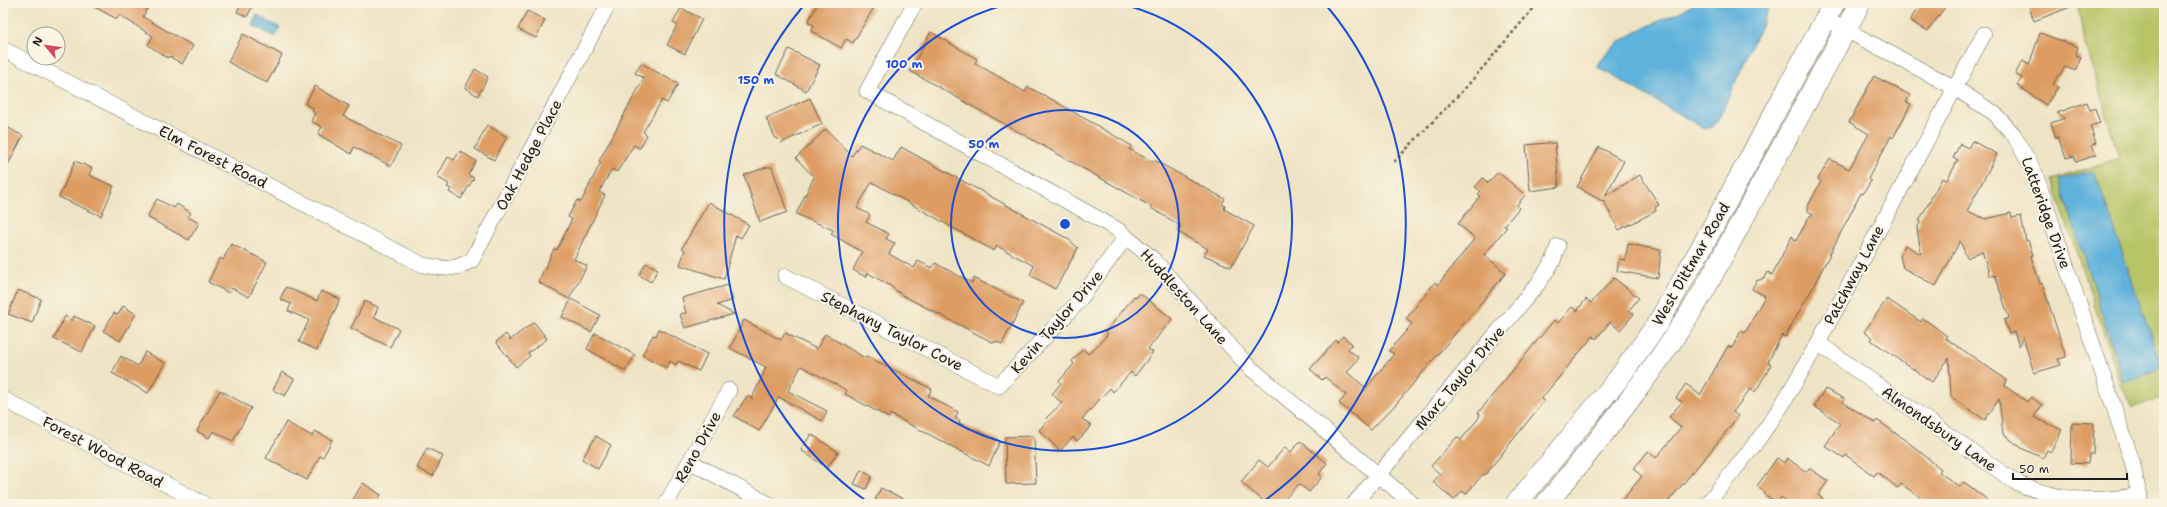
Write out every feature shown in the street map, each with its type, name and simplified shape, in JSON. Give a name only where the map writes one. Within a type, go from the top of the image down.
[{"type":"street","name":"Oak Hedge Place","points":[[423,265],[445,269],[459,268],[472,260],[609,3]]},
{"type":"street","name":"Huddleston Lane","points":[[915,3],[867,90],[1099,220],[1126,237],[1154,260],[1247,365],[1413,504]]},
{"type":"street","name":"West Dittmar Road","points":[[1546,504],[1618,415],[1679,331],[1702,294],[1860,3]]},
{"type":"street","name":"West Dittmar Road","points":[[1516,504],[1619,378],[1658,323],[1701,248],[1830,11]]},
{"type":"street","name":"Latteridge Drive","points":[[1830,11],[1846,30],[1955,88],[1981,104],[2004,124],[2014,136],[2035,173],[2130,454],[2140,500]]},
{"type":"street","name":"Patchway Lane","points":[[1714,502],[1770,424],[1818,343],[1984,34]]},
{"type":"street","name":"Elm Forest Road","points":[[3,48],[423,265]]},
{"type":"street","name":"Kevin Taylor Drive","points":[[999,386],[1078,302],[1126,237]]},
{"type":"street","name":"Marc Taylor Drive","points":[[1354,504],[1538,285],[1553,260],[1558,246]]},
{"type":"street","name":"Stephany Taylor Cove","points":[[786,276],[999,386]]},
{"type":"street","name":"Almondsbury Lane","points":[[1818,343],[2015,482],[2041,493],[2070,500],[2140,500]]},
{"type":"street","name":"Reno Drive","points":[[666,504],[729,390]]},
{"type":"street","name":"Forest Wood Road","points":[[3,399],[204,504]]},
{"type":"street","points":[[690,462],[769,504]]},
{"type":"path","points":[[1394,162],[1468,85],[1538,3]]},
{"type":"green space","points":[[2077,3],[2164,3],[2164,398],[2132,408],[2122,387],[2052,180],[2119,158],[2083,34]]},
{"type":"water","points":[[1696,3],[1771,3],[1718,121],[1712,127],[1705,129],[1597,67],[1605,55],[1628,37],[1641,29]]},
{"type":"water","points":[[257,15],[280,28],[275,37],[252,25]]},
{"type":"water","points":[[2094,170],[2162,368],[2124,382],[2059,180]]},
{"type":"building","points":[[87,3],[141,3],[148,7],[143,17],[193,46],[182,64],[169,56],[168,58],[148,45],[153,36],[119,15],[117,19]]},
{"type":"building","points":[[241,3],[254,3],[247,17],[237,12]]},
{"type":"building","points":[[818,3],[873,3],[871,8],[873,9],[853,43],[846,39],[841,48],[811,31],[814,25],[808,22]]},
{"type":"building","points":[[1920,3],[1948,3],[1928,31],[1910,21]]},
{"type":"building","points":[[2039,3],[2078,4],[2034,21],[2029,7]]},
{"type":"building","points":[[681,8],[702,19],[685,54],[667,45],[677,25],[673,23]]},
{"type":"building","points":[[527,11],[545,20],[536,38],[518,29]]},
{"type":"building","points":[[931,32],[977,59],[975,63],[1025,92],[1028,87],[1053,100],[1132,146],[1129,149],[1153,162],[1154,160],[1225,199],[1222,204],[1225,206],[1224,209],[1254,226],[1231,267],[1204,255],[1208,249],[1178,232],[1181,226],[1151,208],[1152,207],[910,71]]},
{"type":"building","points":[[2040,33],[2078,47],[2076,55],[2081,57],[2076,71],[2065,67],[2053,84],[2058,87],[2046,105],[2017,85],[2022,78],[2015,74],[2023,61],[2029,65]]},
{"type":"building","points":[[243,34],[282,55],[267,83],[228,62]]},
{"type":"building","points":[[789,49],[820,65],[806,91],[776,74]]},
{"type":"building","points":[[641,63],[678,84],[667,103],[662,100],[643,132],[647,135],[640,148],[634,145],[617,172],[612,169],[599,192],[605,195],[574,259],[587,266],[569,299],[538,282],[554,249],[557,250],[572,219],[568,217],[577,200],[581,202],[601,162],[599,161],[644,78],[635,73]]},
{"type":"building","points":[[475,69],[488,77],[478,96],[465,88]]},
{"type":"building","points":[[1874,76],[1910,95],[1906,102],[1911,104],[1893,138],[1891,136],[1868,179],[1871,181],[1863,194],[1861,193],[1812,289],[1785,337],[1782,335],[1768,362],[1771,364],[1766,374],[1755,392],[1750,389],[1733,412],[1738,416],[1723,436],[1666,504],[1619,504],[1642,476],[1633,469],[1648,451],[1656,458],[1681,427],[1669,417],[1682,402],[1676,398],[1686,384],[1700,395],[1728,346],[1732,348],[1741,331],[1745,333],[1765,296],[1752,289],[1756,281],[1765,278],[1768,272],[1772,275],[1792,236],[1796,241],[1809,217],[1813,214],[1808,211],[1808,206],[1821,181],[1818,179],[1830,159],[1849,169],[1869,134],[1849,122]]},
{"type":"building","points":[[315,86],[349,106],[343,116],[401,146],[391,166],[354,147],[351,154],[318,134],[322,127],[311,121],[315,113],[312,111],[313,108],[305,104]]},
{"type":"building","points":[[810,98],[822,124],[781,143],[775,137],[766,118]]},
{"type":"building","points":[[2087,102],[2090,110],[2095,108],[2100,123],[2090,126],[2096,143],[2092,145],[2096,155],[2076,162],[2074,156],[2066,158],[2058,137],[2056,138],[2051,123],[2065,118],[2057,113]]},
{"type":"building","points":[[3,125],[23,136],[3,174]]},
{"type":"building","points":[[487,125],[507,137],[494,160],[475,149]]},
{"type":"building","points":[[826,129],[852,156],[860,144],[893,161],[901,147],[1068,239],[1078,248],[1055,289],[1030,275],[1034,266],[997,246],[994,251],[872,182],[857,208],[870,215],[866,222],[889,234],[886,239],[895,243],[889,254],[914,268],[918,261],[932,268],[935,263],[972,283],[974,278],[1023,303],[1002,344],[995,341],[994,343],[902,295],[889,285],[868,273],[866,277],[853,270],[862,252],[831,234],[833,230],[796,214],[814,177],[796,158]]},
{"type":"building","points":[[1972,141],[1997,154],[1967,211],[1986,219],[2011,213],[2012,218],[2021,216],[2026,241],[2028,240],[2033,255],[2031,256],[2040,284],[2042,283],[2066,357],[2058,359],[2061,365],[2034,373],[2023,337],[2019,346],[2014,332],[2009,334],[2004,320],[2009,318],[1995,275],[1990,276],[1982,251],[1967,258],[1960,241],[1936,286],[1903,268],[1900,256],[1905,245],[1921,254],[1917,228],[1921,221],[1919,221],[1942,178],[1947,180],[1958,160],[1953,158],[1960,144],[1968,148]]},
{"type":"building","points":[[1555,143],[1559,187],[1530,191],[1526,145]]},
{"type":"building","points":[[1599,147],[1624,161],[1605,196],[1640,175],[1659,205],[1655,207],[1656,211],[1619,230],[1603,200],[1602,201],[1577,187]]},
{"type":"building","points":[[460,151],[476,161],[468,175],[474,178],[461,199],[449,192],[451,189],[447,187],[449,184],[437,177],[448,157],[454,160]]},
{"type":"building","points":[[75,161],[92,168],[89,175],[114,186],[101,216],[59,197]]},
{"type":"building","points":[[767,167],[772,167],[787,212],[760,222],[744,175]]},
{"type":"building","points":[[1498,172],[1525,195],[1517,205],[1519,208],[1504,226],[1507,227],[1484,255],[1506,273],[1397,403],[1371,430],[1339,403],[1346,395],[1325,377],[1322,380],[1310,369],[1336,340],[1338,342],[1343,336],[1352,344],[1348,349],[1359,358],[1347,372],[1366,388],[1394,354],[1389,351],[1412,324],[1406,319],[1435,282],[1438,285],[1475,238],[1458,224],[1480,196],[1478,194],[1481,191],[1475,187],[1483,178],[1488,183]]},
{"type":"building","points":[[157,199],[174,208],[177,204],[191,213],[188,217],[199,223],[189,240],[147,217]]},
{"type":"building","points":[[709,202],[749,225],[741,238],[736,235],[724,279],[680,265],[685,250],[682,248]]},
{"type":"building","points":[[231,244],[267,262],[249,297],[232,288],[229,293],[208,282],[220,258],[223,260]]},
{"type":"building","points":[[1628,244],[1661,250],[1658,278],[1617,271],[1619,259],[1625,260]]},
{"type":"building","points":[[646,263],[658,269],[651,282],[639,275]]},
{"type":"building","points":[[1614,278],[1639,298],[1629,310],[1634,314],[1620,330],[1610,322],[1596,339],[1593,336],[1541,399],[1544,401],[1485,475],[1483,474],[1466,494],[1462,491],[1454,500],[1433,482],[1440,474],[1431,466],[1457,437],[1461,440],[1478,419],[1480,414],[1478,413],[1554,320],[1558,323],[1572,307],[1577,311],[1586,299],[1591,303]]},
{"type":"building","points":[[728,285],[733,300],[717,305],[734,314],[685,328],[680,314],[686,313],[682,298]]},
{"type":"building","points":[[286,287],[317,301],[321,291],[340,299],[317,350],[299,342],[309,320],[288,311],[291,304],[280,299]]},
{"type":"building","points":[[18,290],[41,299],[32,323],[8,314]]},
{"type":"building","points":[[1140,293],[1172,319],[1148,349],[1153,352],[1135,376],[1131,372],[1113,392],[1110,388],[1082,419],[1091,425],[1086,432],[1077,441],[1073,437],[1060,451],[1039,430],[1048,420],[1046,418],[1062,403],[1052,394],[1061,383],[1059,381],[1074,364],[1072,361],[1083,349],[1088,354],[1098,345],[1108,334],[1106,332],[1134,296],[1136,298]]},
{"type":"building","points":[[571,299],[600,315],[591,332],[562,317]]},
{"type":"building","points":[[1887,299],[1921,322],[1923,318],[1947,336],[1945,338],[2007,380],[2005,386],[2027,402],[2031,397],[2042,405],[2034,417],[2062,430],[2051,452],[2047,450],[2043,458],[2023,449],[2003,434],[1999,399],[1985,420],[1951,397],[1949,358],[1932,382],[1871,340],[1873,338],[1864,332]]},
{"type":"building","points":[[365,301],[378,307],[374,317],[399,329],[390,347],[351,328]]},
{"type":"building","points":[[123,306],[136,314],[120,341],[103,331],[114,313],[118,315]]},
{"type":"building","points":[[65,316],[72,321],[74,316],[95,326],[82,352],[54,339]]},
{"type":"building","points":[[744,320],[781,340],[785,333],[817,349],[825,334],[865,358],[866,356],[932,389],[928,396],[958,412],[955,418],[960,420],[959,423],[1000,441],[989,466],[890,414],[889,418],[845,394],[847,391],[839,386],[801,366],[788,391],[827,411],[822,421],[779,397],[759,431],[734,416],[747,396],[752,399],[766,367],[730,348]]},
{"type":"building","points":[[534,322],[547,339],[528,353],[530,356],[516,367],[496,342],[506,334],[510,340]]},
{"type":"building","points":[[659,329],[707,354],[699,371],[678,361],[676,365],[670,361],[667,368],[642,355],[653,335],[656,336]]},
{"type":"building","points":[[595,333],[635,355],[625,371],[587,349]]},
{"type":"building","points":[[145,352],[165,363],[148,393],[112,373],[121,356],[138,366]]},
{"type":"building","points":[[282,372],[294,379],[285,396],[273,390]]},
{"type":"building","points":[[1825,389],[1845,399],[1843,402],[1875,423],[1877,420],[1913,446],[1941,469],[1939,472],[1960,487],[1964,482],[1993,504],[1930,504],[1901,484],[1898,488],[1877,472],[1874,476],[1846,455],[1844,458],[1825,446],[1840,423],[1814,406]]},
{"type":"building","points":[[220,390],[251,408],[233,441],[213,431],[209,438],[197,431]]},
{"type":"building","points":[[286,422],[312,436],[315,431],[332,440],[323,457],[320,456],[307,480],[266,458]]},
{"type":"building","points":[[2072,422],[2094,423],[2093,454],[2089,454],[2088,464],[2071,463]]},
{"type":"building","points":[[811,434],[838,452],[827,468],[801,450]]},
{"type":"building","points":[[596,436],[611,445],[598,469],[582,459]]},
{"type":"building","points":[[1034,436],[1036,483],[1006,484],[1005,437]]},
{"type":"building","points":[[1300,441],[1327,463],[1319,474],[1322,477],[1309,492],[1299,484],[1280,504],[1267,504],[1241,482],[1259,460],[1268,467],[1285,447],[1291,452]]},
{"type":"building","points":[[427,448],[443,456],[433,476],[417,468]]},
{"type":"building","points":[[1777,458],[1784,463],[1787,458],[1806,472],[1809,468],[1828,481],[1818,495],[1830,504],[1790,504],[1781,497],[1777,503],[1764,494],[1765,492],[1757,486]]},
{"type":"building","points":[[861,470],[872,476],[866,489],[854,484]]},
{"type":"building","points":[[363,483],[381,495],[375,504],[350,504]]},
{"type":"building","points":[[881,488],[914,504],[883,504],[875,500]]}]
